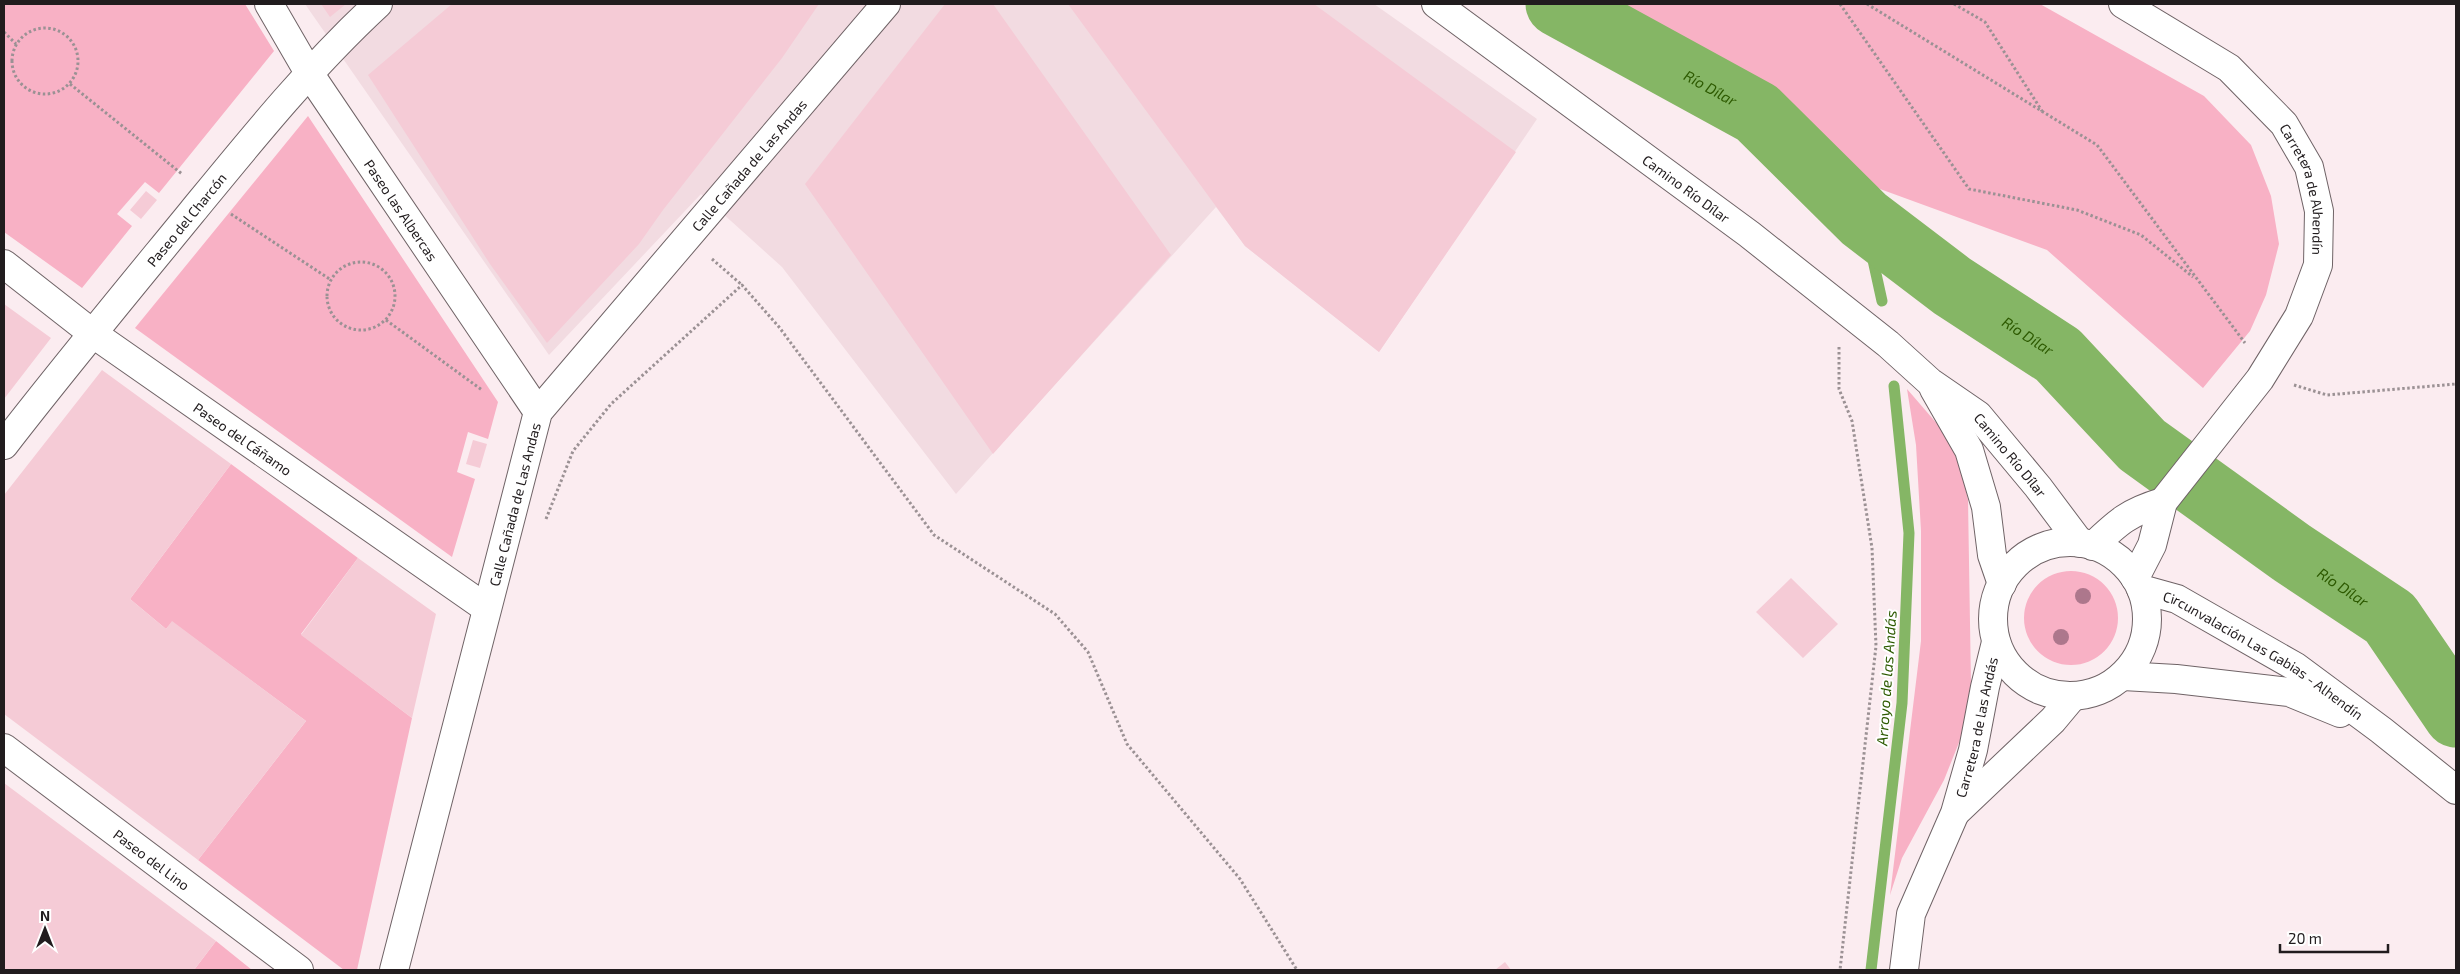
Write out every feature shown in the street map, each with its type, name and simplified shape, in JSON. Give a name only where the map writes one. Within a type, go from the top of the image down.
[{"type":"street","name":"Paseo las Albercas","points":[[270,4],[309,73],[538,412]]},
{"type":"street","name":"Paseo del Charcón","points":[[4,445],[92,333],[309,73],[332,46],[378,4]]},
{"type":"street","name":"Calle Cañada de Las Andas","points":[[394,970],[538,412],[886,4]]},
{"type":"street","name":"Camino Río Dílar","points":[[1436,4],[1749,234],[1888,344],[1930,382],[1978,415],[2086,544]]},
{"type":"street","name":"Carretera de Alhendín","points":[[2123,4],[2229,68],[2284,124],[2309,166],[2319,212],[2318,265],[2299,316],[2260,379],[2163,502],[2152,545],[2138,584]]},
{"type":"street","name":"Paseo del Cáñamo","points":[[4,264],[92,333],[486,608]]},
{"type":"street","name":"Camino Río Dílar","points":[[1930,382],[1969,450],[1986,507],[1992,555],[2002,584]]},
{"type":"street","points":[[2086,544],[2140,509],[2163,502]]},
{"type":"street","points":[[2056,544],[2086,544],[2117,558],[2138,584],[2147,612],[2146,635],[2137,657],[2122,676],[2091,693],[2073,696],[2048,693],[2026,682],[2007,664],[1996,642],[1994,612],[2002,584],[2015,565],[2034,551],[2056,544]]},
{"type":"street","name":"Circunvalación Las Gabias - Alhendín","points":[[2138,584],[2177,599],[2296,668],[2381,730],[2456,790]]},
{"type":"street","name":"Carretera de las Andás","points":[[1904,970],[1911,914],[1955,813],[1973,750],[1996,642]]},
{"type":"street","name":"Circunvalación Las Gabias - Alhendín","points":[[2122,676],[2176,679],[2290,692],[2381,730]]},
{"type":"street","name":"Carretera de las Andás","points":[[1955,813],[2053,720],[2073,696]]},
{"type":"street","name":"Paseo del Lino","points":[[4,748],[300,970]]},
{"type":"path","points":[[1840,4],[1968,189],[2077,210],[2141,235],[2198,281]]},
{"type":"path","points":[[1867,4],[2097,145],[2246,345]]},
{"type":"path","points":[[1954,4],[1985,22],[2044,113]]},
{"type":"path","points":[[36,29],[59,30],[68,38],[75,47],[79,63],[76,75],[70,84],[53,94],[42,95],[26,89],[17,81],[12,71],[12,54],[16,44],[25,34],[36,29]]},
{"type":"path","points":[[4,32],[16,44]]},
{"type":"path","points":[[70,84],[226,210],[330,280]]},
{"type":"path","points":[[688,238],[742,285],[779,326],[934,535],[1056,614],[1088,652],[1128,744],[1240,879],[1297,970]]},
{"type":"path","points":[[356,262],[368,262],[380,267],[389,275],[394,286],[396,298],[386,320],[366,330],[354,330],[338,322],[331,312],[327,301],[330,280],[345,265],[356,262]]},
{"type":"path","points":[[544,525],[573,451],[611,404],[742,285]]},
{"type":"path","points":[[386,320],[490,396]]},
{"type":"path","points":[[2288,383],[2327,395],[2456,384]]},
{"type":"path","points":[[1840,390],[1852,421],[1872,548],[1876,646],[1840,970]]},
{"type":"shaded area","points":[[4,4],[245,4],[274,51],[159,193],[145,182],[117,214],[132,226],[82,288],[4,232]]},
{"type":"shaded area","points":[[305,4],[1374,4],[1537,119],[1379,352],[1245,246],[1216,207],[956,494],[782,267],[701,194],[549,355]]},
{"type":"shaded area","points":[[1625,4],[2040,4],[2204,96],[2251,145],[2271,196],[2279,244],[2266,295],[2250,331],[2203,388],[2047,250],[1880,189]]},
{"type":"shaded area","points":[[308,116],[498,402],[488,439],[468,432],[457,472],[475,479],[452,557],[135,328]]},
{"type":"shaded area","points":[[1907,389],[1939,426],[1959,460],[1968,500],[1971,684],[1962,735],[1944,780],[1902,858],[1890,895],[1921,641],[1921,531],[1916,445]]},
{"type":"shaded area","points":[[231,464],[358,558],[301,634],[412,718],[357,970],[344,970],[198,860],[306,721],[172,622],[166,629],[130,599]]},
{"type":"shaded area","points":[[2071,571],[2089,575],[2104,585],[2114,600],[2118,618],[2114,636],[2104,651],[2089,661],[2071,665],[2053,661],[2038,651],[2028,636],[2024,618],[2028,600],[2038,585],[2053,575]]},
{"type":"shaded area","points":[[216,941],[252,970],[194,970]]},
{"type":"building","points":[[321,4],[346,4],[330,17]]},
{"type":"building","points":[[452,4],[819,4],[782,58],[663,210],[639,244],[547,343],[490,264],[368,75]]},
{"type":"building","points":[[945,4],[993,4],[1171,255],[993,454],[805,184]]},
{"type":"building","points":[[1068,4],[1314,4],[1516,152],[1379,352],[1245,246]]},
{"type":"building","points":[[146,191],[157,200],[141,219],[130,210]]},
{"type":"building","points":[[4,304],[51,338],[4,399]]},
{"type":"building","points":[[102,370],[231,464],[130,599],[166,629],[172,621],[306,721],[198,860],[4,714],[4,495]]},
{"type":"building","points":[[473,440],[487,444],[480,468],[466,464]]},
{"type":"building","points":[[358,558],[436,614],[412,718],[301,635]]},
{"type":"building","points":[[1791,578],[1838,624],[1803,658],[1756,612]]},
{"type":"building","points":[[4,783],[216,941],[194,970],[4,970]]},
{"type":"building","points":[[1505,962],[1511,970],[1495,970]]},
{"type":"waterway","name":"Río Dílar","points":[[1558,4],[1757,113],[1864,219],[1952,286],[2058,355],[2142,445],[2292,553],[2390,618],[2456,715]]},
{"type":"waterway","name":"Arroyo de las Andás","points":[[1864,219],[1882,301]]},
{"type":"waterway","name":"Arroyo de las Andás","points":[[1871,970],[1902,703],[1909,533],[1894,386]]}]
